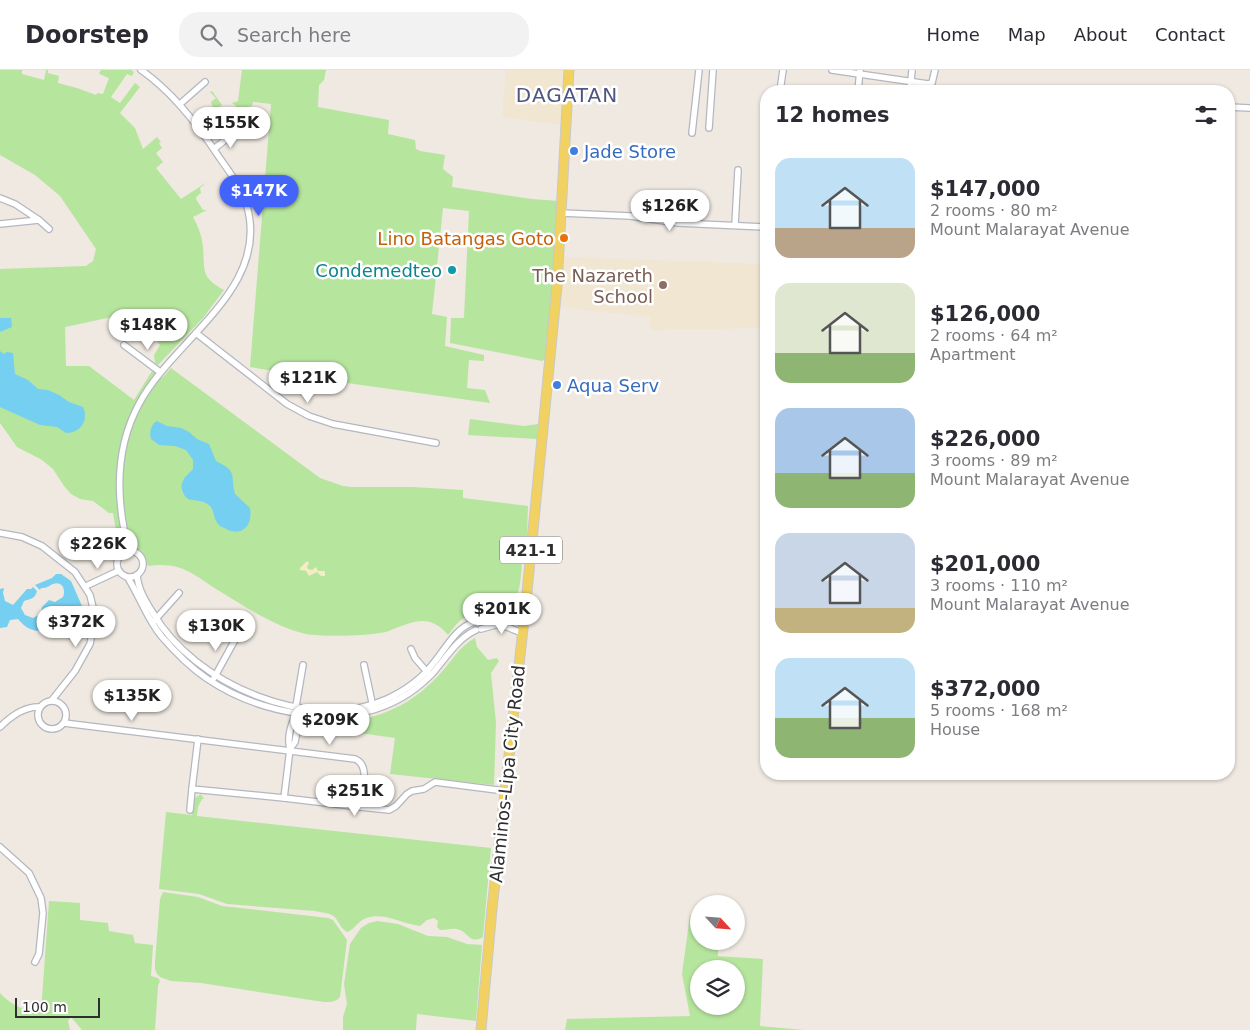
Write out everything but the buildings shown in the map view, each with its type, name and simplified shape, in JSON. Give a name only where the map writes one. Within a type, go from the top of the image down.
[{"type":"main road","name":"Alaminos-Lipa City Road","points":[[481,1030],[556,295],[569,70]]},
{"type":"street","points":[[129,551],[119,501],[120,461],[132,418],[142,397],[160,372],[230,293],[244,263],[250,223],[240,189],[214,150],[180,104],[141,70]]},
{"type":"street","points":[[692,134],[699,70]]},
{"type":"street","points":[[709,128],[713,70]]},
{"type":"street","points":[[781,85],[782,70]]},
{"type":"street","points":[[832,70],[860,72],[880,78],[910,82],[932,83],[935,70]]},
{"type":"street","points":[[880,78],[881,70]]},
{"type":"street","points":[[910,82],[912,70]]},
{"type":"street","points":[[859,85],[860,72]]},
{"type":"street","points":[[180,104],[205,82]]},
{"type":"street","points":[[1235,107],[1250,108]]},
{"type":"street","points":[[214,150],[235,132]]},
{"type":"street","points":[[735,225],[738,170]]},
{"type":"street","points":[[0,198],[15,204],[49,229]]},
{"type":"street","points":[[562,213],[630,216],[678,223],[760,227]]},
{"type":"street","points":[[0,224],[39,220]]},
{"type":"street","points":[[196,333],[287,404],[309,416],[333,424],[436,443]]},
{"type":"street","points":[[124,345],[160,372]]},
{"type":"street","points":[[0,533],[22,537],[42,546],[70,567],[86,586],[94,612],[91,638],[87,651],[75,671],[52,700],[40,707],[27,709],[9,719],[0,727]]},
{"type":"street","points":[[128,578],[137,575],[142,568],[142,560],[137,553],[129,551],[120,554],[116,567],[118,571],[128,578],[154,621],[183,650],[214,678],[296,711],[373,707],[429,673],[459,642],[481,628],[504,625],[522,633]]},
{"type":"street","points":[[86,586],[118,571]]},
{"type":"street","points":[[137,575],[141,591],[154,621]]},
{"type":"street","points":[[154,621],[179,593]]},
{"type":"street","points":[[429,673],[456,634],[466,625],[503,613],[520,603],[526,602]]},
{"type":"street","points":[[481,628],[485,618]]},
{"type":"street","points":[[214,678],[236,638]]},
{"type":"street","points":[[411,649],[415,658],[429,673]]},
{"type":"street","points":[[284,798],[290,750],[288,741],[296,711],[303,665]]},
{"type":"street","points":[[364,665],[373,707]]},
{"type":"street","points":[[52,700],[60,703],[66,710],[64,723]]},
{"type":"street","points":[[40,707],[37,715],[42,726],[46,728],[54,729],[64,723],[354,759],[361,762],[364,772],[360,807]]},
{"type":"street","points":[[190,810],[198,739]]},
{"type":"street","points":[[192,790],[382,809],[393,808],[412,791],[424,789],[438,782],[505,791]]},
{"type":"street","points":[[0,847],[29,873],[41,898],[43,913],[39,954],[35,962]]},
{"type":"shaded area","points":[[506,70],[565,70],[563,125],[502,117]]},
{"type":"shaded area","name":"The Nazareth School","points":[[560,257],[760,264],[760,328],[650,330],[650,317],[558,307]]},
{"type":"green space","points":[[0,70],[22,70],[22,74],[44,80],[46,70],[48,70],[48,73],[59,76],[58,83],[96,95],[97,93],[103,94],[109,78],[99,74],[101,70],[131,70],[134,72],[132,76],[127,74],[111,97],[120,103],[135,83],[140,87],[120,113],[135,128],[143,149],[157,137],[161,142],[159,143],[162,148],[156,153],[163,162],[156,168],[181,199],[207,182],[200,188],[201,193],[196,199],[203,210],[207,210],[193,217],[202,239],[204,267],[207,277],[224,290],[203,318],[158,365],[155,363],[154,355],[160,345],[139,319],[112,317],[65,327],[66,366],[89,366],[134,400],[152,371],[162,378],[171,368],[320,478],[343,486],[463,490],[463,498],[528,506],[527,538],[523,542],[520,582],[514,599],[501,607],[464,618],[448,635],[437,625],[425,621],[413,622],[386,632],[346,636],[323,636],[295,631],[251,610],[187,571],[170,566],[148,566],[144,556],[138,550],[130,547],[119,548],[113,513],[109,513],[93,501],[80,499],[71,494],[53,469],[42,460],[17,447],[0,423],[0,269],[86,266],[93,261],[96,249],[60,196],[35,175],[0,155]]},
{"type":"green space","points":[[242,70],[326,70],[324,80],[319,85],[318,107],[389,120],[388,134],[415,140],[416,149],[420,151],[445,155],[443,169],[453,177],[452,187],[532,199],[559,201],[558,232],[545,359],[542,361],[450,343],[451,318],[464,317],[469,211],[443,208],[432,314],[447,317],[445,346],[484,355],[484,361],[469,360],[467,388],[485,390],[490,403],[333,381],[250,367],[271,104],[253,102],[252,106],[242,108],[233,113],[227,112],[229,108],[235,110],[236,106],[232,103],[238,101]]},
{"type":"green space","points":[[212,91],[222,105],[201,121],[214,110],[211,102],[216,98],[210,92]]},
{"type":"green space","points":[[470,419],[524,426],[538,424],[537,439],[468,435]]},
{"type":"green space","points":[[475,638],[477,647],[488,660],[497,658],[499,661],[491,673],[496,723],[494,785],[390,774],[395,738],[310,726],[313,721],[348,721],[381,714],[396,708],[425,689],[459,651]]},
{"type":"green space","points":[[201,794],[204,799],[202,799],[198,807],[197,816],[491,848],[483,937],[475,940],[457,929],[440,930],[437,927],[438,921],[434,918],[427,920],[420,926],[380,916],[363,919],[347,932],[335,917],[330,914],[315,911],[227,904],[199,894],[159,889],[166,812],[192,815],[195,798]]},
{"type":"green space","points":[[163,892],[198,897],[222,906],[333,920],[347,940],[340,997],[332,1002],[324,1002],[201,983],[171,981],[160,977],[155,969],[155,962],[160,899]]},
{"type":"green space","points":[[49,901],[80,903],[80,920],[108,923],[109,931],[133,935],[135,943],[153,945],[151,976],[158,978],[160,981],[155,1030],[82,1030],[71,1017],[68,1021],[70,1030],[0,1030],[0,993],[19,1007],[41,1012]]},
{"type":"green space","points":[[690,915],[690,950],[718,950],[718,956],[763,959],[760,1026],[804,1030],[565,1030],[567,1019],[690,1016],[682,974]]},
{"type":"green space","points":[[377,921],[398,924],[428,936],[447,937],[467,944],[482,945],[476,1021],[417,1014],[416,1030],[343,1030],[343,1017],[347,1004],[344,984],[350,944],[361,928]]},
{"type":"sand","points":[[307,561],[309,563],[308,569],[312,570],[316,567],[318,571],[325,571],[325,576],[321,576],[317,572],[309,576],[306,571],[300,570]]},
{"type":"water","points":[[0,318],[11,318],[12,327],[0,332]]},
{"type":"water","points":[[0,351],[4,354],[7,352],[13,353],[15,374],[28,380],[38,389],[48,390],[69,402],[83,407],[85,417],[80,428],[66,433],[57,427],[40,425],[0,407]]},
{"type":"water","points":[[157,421],[167,426],[181,428],[197,439],[209,444],[216,461],[228,468],[232,474],[235,494],[250,508],[250,520],[246,528],[237,531],[226,529],[217,523],[209,505],[202,501],[191,500],[185,496],[182,483],[193,469],[193,460],[186,450],[175,446],[159,445],[151,439],[151,429]]},
{"type":"water","points":[[56,574],[61,574],[71,581],[82,606],[78,618],[80,635],[77,639],[70,640],[63,633],[56,630],[32,630],[18,619],[10,620],[7,627],[0,628],[0,589],[4,588],[5,601],[13,605],[27,589],[33,587],[37,591],[35,596],[24,601],[21,608],[25,615],[33,618],[41,614],[42,607],[49,600],[55,602],[63,597],[64,589],[59,584],[56,583],[40,590],[35,585],[52,578]]},
{"type":"place","name":"Jade Store","points":[[574,151]]},
{"type":"place","name":"Lino Batangas Goto","points":[[564,238]]},
{"type":"place","name":"Condemedteo","points":[[452,270]]},
{"type":"place","name":"The Nazareth School","points":[[663,285]]},
{"type":"place","name":"Aqua Serv","points":[[557,385]]},
{"type":"district","name":"DAGATAN","points":[[567,95]]}]
